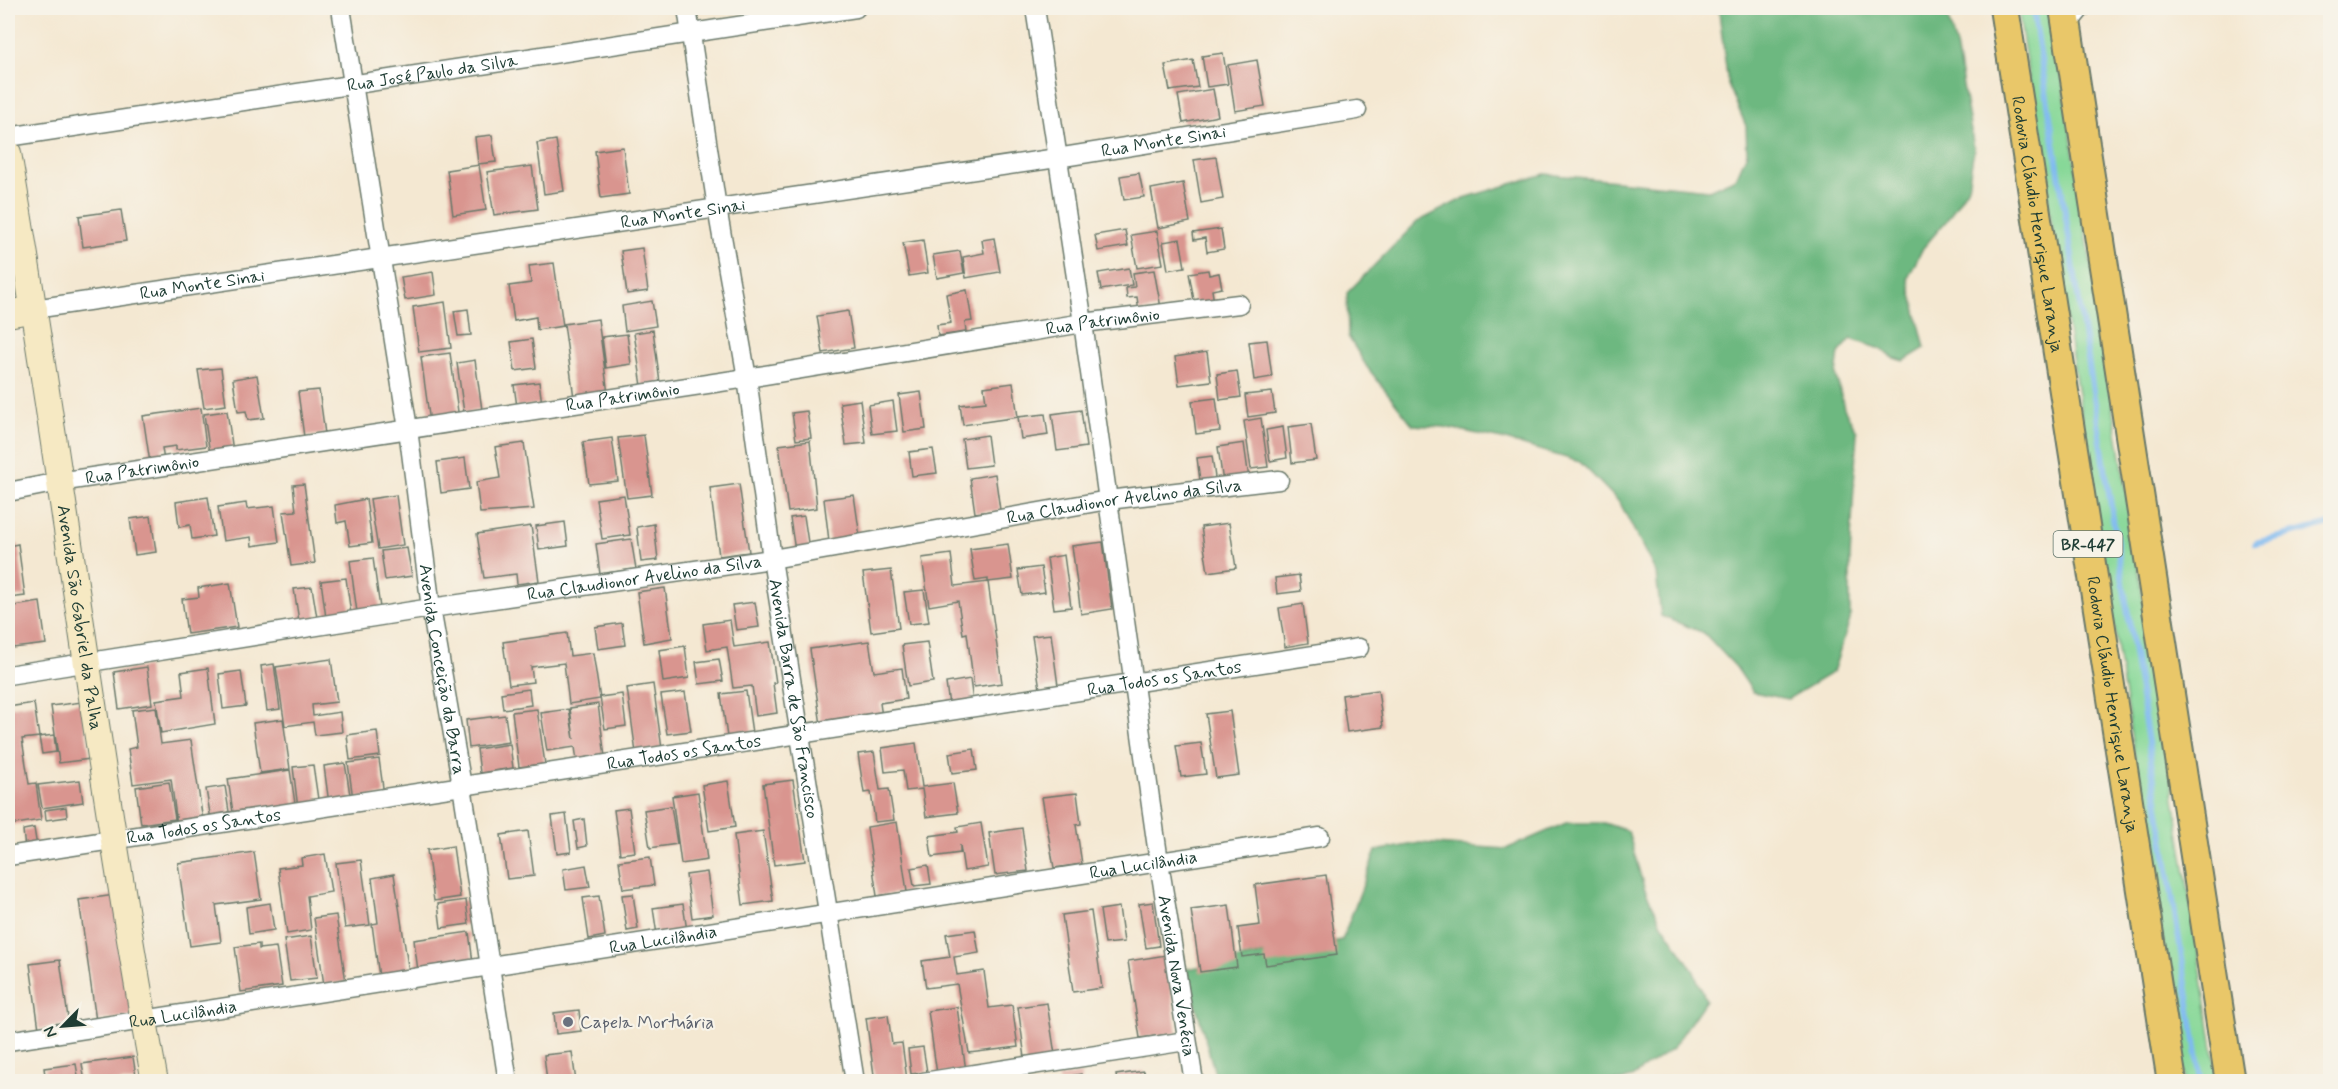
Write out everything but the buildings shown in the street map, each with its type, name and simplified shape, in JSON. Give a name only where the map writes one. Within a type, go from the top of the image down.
[{"type":"main road","name":"Rodovia Cláudio Henrique Laranja","points":[[2004,8],[2172,1082]]},
{"type":"main road","name":"BR-447","points":[[2066,20],[2230,1082]]},
{"type":"main road","name":"Avenida São Gabriel da Palha","points":[[8,153],[34,309],[86,663],[155,1082]]},
{"type":"main road","name":"Rua Monte Sinai","points":[[8,314],[34,309]]},
{"type":"street","name":"Avenida Conceição da Barra","points":[[341,8],[408,429],[432,608],[508,1082]]},
{"type":"street","name":"Avenida Barra de São Francisco","points":[[687,8],[717,208],[747,378],[772,559],[855,1082]]},
{"type":"street","name":"Rua José Paulo da Silva","points":[[8,137],[856,8]]},
{"type":"street","name":"Avenida Nova Venécia","points":[[1035,8],[1083,323],[1159,862],[1194,1082]]},
{"type":"street","name":"Rua Monte Sinai","points":[[34,309],[380,256],[1057,158],[1357,110]]},
{"type":"street","name":"Rua Patrimônio","points":[[8,492],[59,482],[747,378],[1083,323],[1239,304]]},
{"type":"street","name":"Rua Claudionor Avelino da Silva","points":[[8,675],[432,608],[772,559],[1108,500],[1279,480]]},
{"type":"street","name":"Rua Todos os Santos","points":[[8,856],[1359,648]]},
{"type":"street","name":"Rua Lucilândia","points":[[8,1041],[1320,837]]},
{"type":"street","points":[[923,1082],[1186,1041]]},
{"type":"lane","points":[[2066,20],[2087,8]]},
{"type":"green space","points":[[1721,8],[1945,8],[1956,46],[1974,148],[1968,187],[1947,220],[1923,248],[1908,278],[1925,348],[1904,361],[1880,349],[1851,339],[1839,353],[1836,375],[1844,408],[1857,432],[1850,558],[1850,620],[1833,672],[1788,699],[1753,692],[1736,667],[1704,633],[1661,616],[1656,573],[1620,503],[1580,462],[1502,439],[1444,427],[1413,425],[1367,367],[1348,336],[1347,293],[1417,222],[1464,198],[1545,174],[1709,190],[1736,178],[1747,153],[1746,126],[1728,84],[1719,12]]},
{"type":"green space","points":[[2018,8],[2051,8],[2218,1081],[2185,1081]]},
{"type":"green space","points":[[1566,823],[1604,823],[1628,831],[1644,888],[1661,922],[1693,970],[1706,1000],[1672,1049],[1622,1081],[1217,1081],[1186,969],[1342,940],[1376,851],[1420,843],[1506,849]]},
{"type":"waterway","points":[[2033,8],[2201,1080]]},
{"type":"waterway","points":[[2255,543],[2330,524]]},
{"type":"place","name":"Capela Mortuária","points":[[568,1022]]}]
